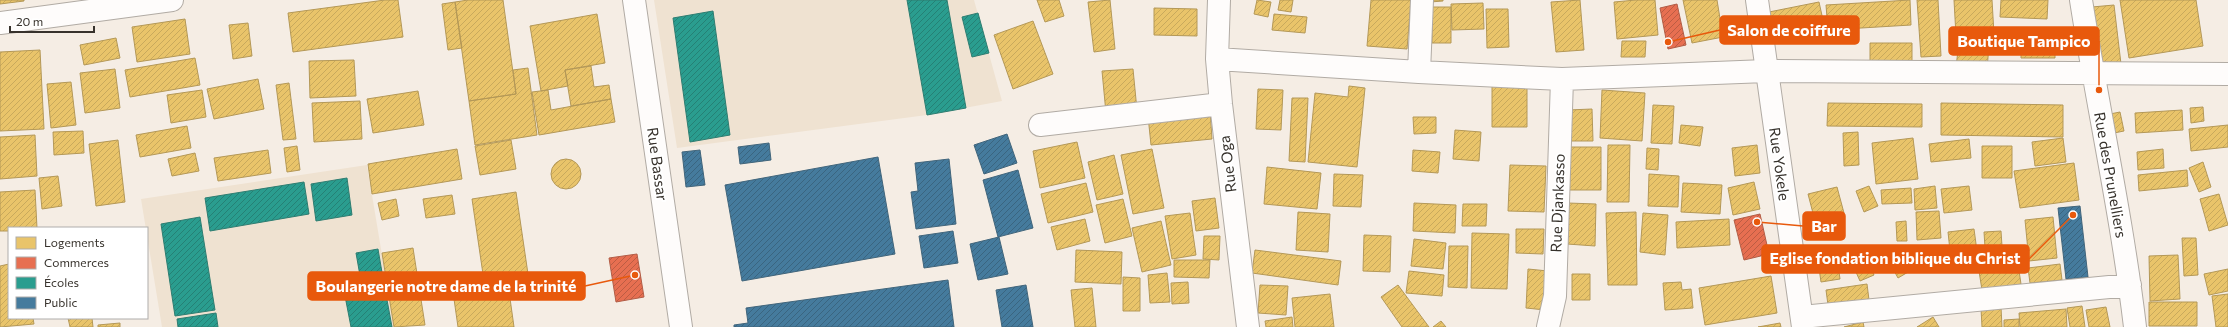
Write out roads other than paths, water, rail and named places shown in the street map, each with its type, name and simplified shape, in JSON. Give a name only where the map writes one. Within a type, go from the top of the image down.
[{"type":"street","points":[[0,23],[172,0]]},
{"type":"street","name":"Rue Bassar","points":[[634,0],[681,327]]},
{"type":"street","name":"Rue Oga","points":[[1219,0],[1217,59],[1248,327]]},
{"type":"street","points":[[1419,72],[1422,0]]},
{"type":"street","name":"Rue Yokele","points":[[1757,0],[1802,322]]},
{"type":"street","name":"Rue des Prunelliers","points":[[2081,0],[2092,75],[2130,285],[2135,327]]},
{"type":"street","points":[[1217,59],[1419,72],[1562,79],[1766,71],[2092,75],[2228,74]]},
{"type":"street","name":"Rue Djankasso","points":[[1548,327],[1555,296],[1562,79]]},
{"type":"street","points":[[1040,125],[1221,104]]},
{"type":"street","points":[[1802,322],[2130,285]]},
{"type":"place","name":"Salon de coiffure","points":[[1668,42]]},
{"type":"place","name":"Boutique Tampico","points":[[2099,90]]},
{"type":"place","name":"Eglise fondation biblique du Christ","points":[[2073,215]]},
{"type":"place","name":"Bar","points":[[1757,222]]},
{"type":"place","name":"Boulangerie notre dame de la trinité","points":[[635,275]]}]
